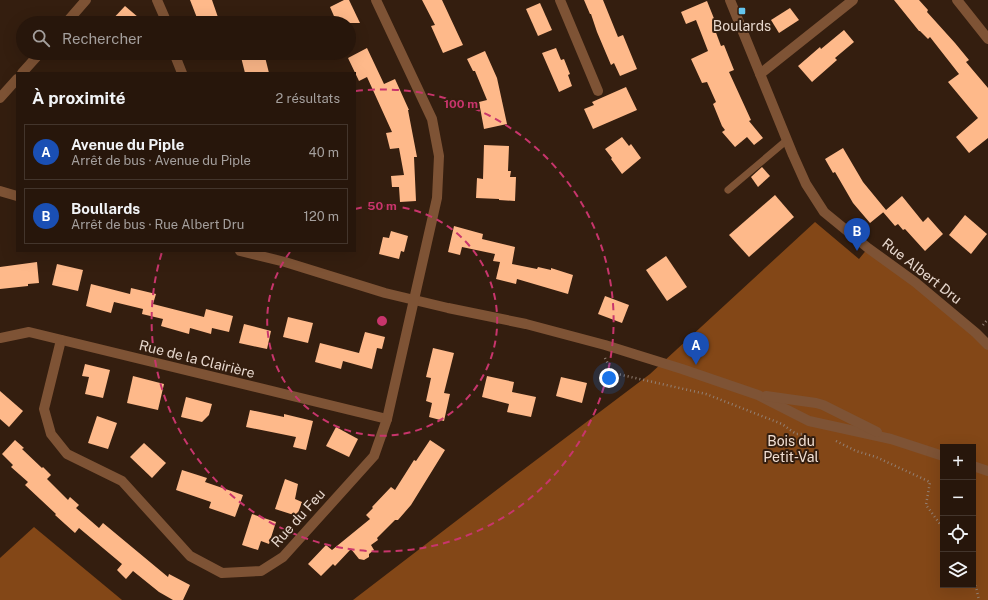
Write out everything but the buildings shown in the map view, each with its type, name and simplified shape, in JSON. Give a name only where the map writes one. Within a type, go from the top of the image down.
[{"type":"street","points":[[72,16],[86,0]]},
{"type":"street","points":[[157,0],[164,16]]},
{"type":"street","name":"Rue du Feu","points":[[61,340],[44,409],[51,434],[67,454],[122,481],[190,556],[222,573],[261,571],[284,558],[374,456],[387,420],[437,198],[439,156],[432,119],[376,0]]},
{"type":"street","points":[[560,0],[598,91]]},
{"type":"street","name":"Rue Albert Dru","points":[[730,0],[806,184],[824,212],[868,248],[915,282],[976,333],[988,345]]},
{"type":"street","points":[[760,74],[853,0]]},
{"type":"street","points":[[957,0],[988,39]]},
{"type":"street","points":[[23,72],[34,60]]},
{"type":"street","points":[[177,60],[182,72]]},
{"type":"street","points":[[0,98],[16,80]]},
{"type":"street","points":[[0,191],[16,196]]},
{"type":"street","points":[[244,252],[285,262],[384,293],[526,324],[605,345],[758,395],[809,421],[891,439],[940,455]]},
{"type":"street","name":"Rue de la Clairière","points":[[0,338],[29,332],[387,420]]},
{"type":"street","points":[[758,395],[823,405],[891,439]]},
{"type":"street","points":[[976,467],[988,471]]},
{"type":"lane","points":[[728,190],[787,140]]},
{"type":"path","points":[[603,355],[613,373],[706,394],[782,424],[796,434],[809,434]]},
{"type":"path","points":[[835,440],[856,451],[876,457],[930,482],[926,505],[940,524]]},
{"type":"path","points":[[976,587],[979,600]]},
{"type":"green space","name":"Bois du Petit-Val","points":[[815,222],[859,259],[868,248],[988,345],[988,600],[353,600],[650,374]]},
{"type":"green space","points":[[34,527],[122,600],[0,600],[0,558]]},
{"type":"place","name":"Boulards","points":[[742,11]]},
{"type":"place","name":"Boullards","points":[[857,251]]},
{"type":"place","name":"Avenue du Piple","points":[[696,365]]}]
